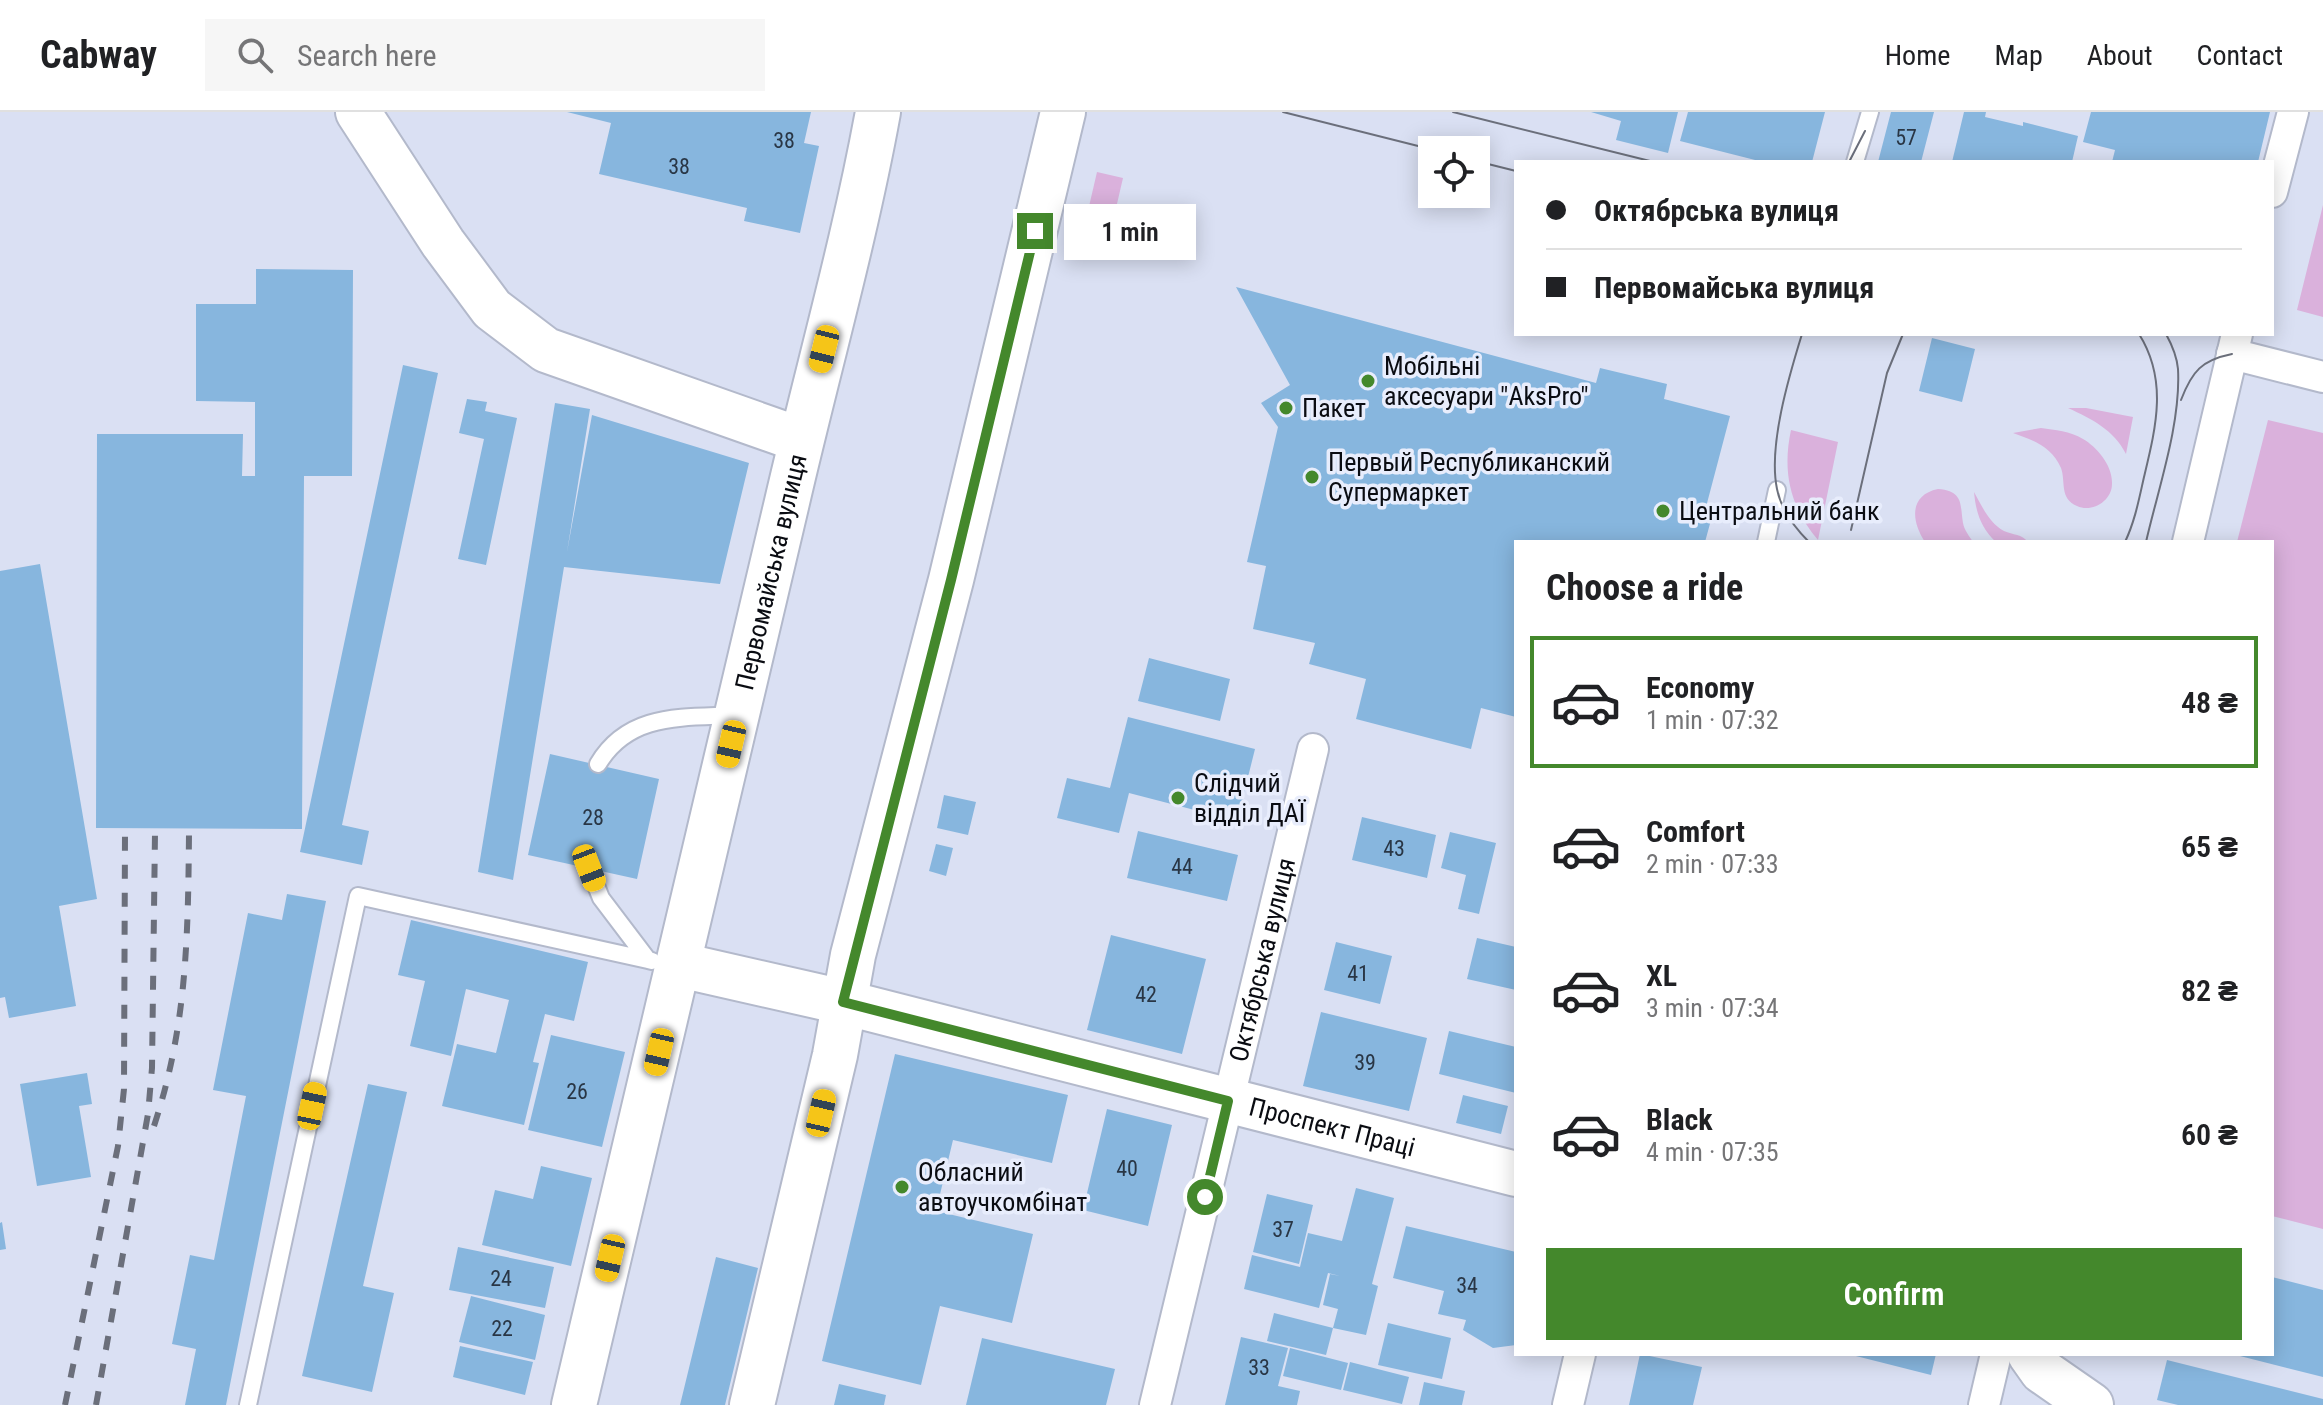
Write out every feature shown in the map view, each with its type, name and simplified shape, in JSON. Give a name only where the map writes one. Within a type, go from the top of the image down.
[{"type":"main road","points":[[358,112],[443,243],[492,309],[524,334],[546,350],[801,440]]},
{"type":"main road","name":"Первомайська вулиця","points":[[574,1405],[664,963],[738,715],[801,440],[862,197],[878,112]]},
{"type":"main road","points":[[752,1405],[835,1055],[843,1002],[951,580],[1063,112]]},
{"type":"main road","name":"Проспект Праці","points":[[664,963],[843,1002],[1514,1173]]},
{"type":"main road","points":[[2031,1356],[2042,1371],[2091,1405]]},
{"type":"street","points":[[2274,184],[2293,112]]},
{"type":"street","points":[[2188,540],[2234,344],[2323,377]]},
{"type":"street","name":"Октябрська вулиця","points":[[1155,1405],[1313,749]]},
{"type":"street","points":[[1568,1405],[1580,1356]]},
{"type":"street","points":[[1984,1405],[1996,1356]]},
{"type":"lane","points":[[1856,160],[1870,112]]},
{"type":"lane","points":[[1766,540],[1777,490]]},
{"type":"lane","points":[[598,764],[620,737],[659,719],[738,715]]},
{"type":"lane","points":[[589,868],[601,898],[664,963]]},
{"type":"lane","points":[[248,1405],[358,896],[664,963]]},
{"type":"shaded area","points":[[1097,172],[1123,178],[1110,234],[1084,228]]},
{"type":"shaded area","points":[[2323,205],[2323,317],[2297,310]]},
{"type":"shaded area","points":[[2068,408],[2086,408],[2133,417],[2126,454],[2109,432]]},
{"type":"shaded area","points":[[2268,420],[2323,433],[2323,1229],[2274,1217],[2274,540],[2238,540]]},
{"type":"shaded area","points":[[2041,428],[2078,436],[2099,452],[2112,477],[2111,490],[2105,500],[2089,508],[2071,503],[2065,494],[2061,468],[2053,455],[2035,442],[2013,433]]},
{"type":"shaded area","points":[[1791,430],[1838,442],[1818,540],[1801,515],[1791,488],[1787,460]]},
{"type":"shaded area","points":[[1946,490],[1957,496],[1964,526],[1972,540],[1924,540],[1917,526],[1915,510],[1917,503],[1929,492]]},
{"type":"shaded area","points":[[1974,492],[1994,524],[2027,540],[1994,540],[1980,520]]},
{"type":"building","points":[[567,112],[811,112],[804,143],[819,146],[800,233],[744,221],[747,208],[599,174],[611,123]]},
{"type":"building","points":[[1591,112],[1678,112],[1668,153],[1616,140],[1621,121]]},
{"type":"building","points":[[1688,112],[1825,112],[1813,160],[1755,160],[1680,141]]},
{"type":"building","points":[[1891,112],[1934,112],[1922,160],[1879,160]]},
{"type":"building","points":[[1964,112],[1986,112],[1985,117],[2023,126],[2023,122],[2078,136],[2072,160],[1952,160]]},
{"type":"building","points":[[2091,112],[2270,112],[2258,160],[2112,160],[2115,150],[2083,142]]},
{"type":"building","points":[[256,269],[353,270],[352,476],[304,476],[302,829],[96,828],[97,434],[243,434],[242,476],[255,476],[255,402],[196,401],[196,304],[256,304]]},
{"type":"building","points":[[1236,287],[1596,383],[1600,368],[1667,384],[1664,399],[1730,416],[1706,507],[1714,509],[1706,540],[1514,540],[1514,716],[1481,708],[1471,749],[1356,719],[1366,679],[1309,664],[1315,643],[1253,629],[1266,566],[1247,562],[1278,427],[1261,403],[1290,385]]},
{"type":"building","points":[[1932,338],[1975,349],[1962,402],[1919,391]]},
{"type":"building","points":[[403,365],[438,373],[342,825],[369,831],[362,865],[300,852]]},
{"type":"building","points":[[467,399],[487,402],[485,411],[517,418],[486,565],[458,559],[484,439],[459,433]]},
{"type":"building","points":[[555,403],[590,409],[567,552],[592,415],[749,463],[720,584],[564,567],[513,880],[478,872]]},
{"type":"building","points":[[40,564],[97,899],[59,906],[76,1006],[9,1018],[5,997],[0,998],[0,571]]},
{"type":"building","points":[[1149,658],[1230,679],[1220,721],[1138,701]]},
{"type":"building","points":[[1128,717],[1255,749],[1237,821],[1129,793],[1119,833],[1057,818],[1067,778],[1110,788]]},
{"type":"building","points":[[550,754],[659,779],[637,879],[528,855]]},
{"type":"building","points":[[944,795],[976,802],[968,835],[937,828]]},
{"type":"building","points":[[1362,817],[1436,835],[1427,878],[1352,860]]},
{"type":"building","points":[[1138,831],[1238,855],[1227,901],[1127,878]]},
{"type":"building","points":[[1450,832],[1496,843],[1479,914],[1458,909],[1466,875],[1441,868]]},
{"type":"building","points":[[936,844],[953,848],[946,876],[929,871]]},
{"type":"building","points":[[287,894],[326,901],[226,1405],[185,1405],[196,1349],[172,1344],[190,1255],[214,1260],[246,1096],[213,1090],[248,913],[282,920]]},
{"type":"building","points":[[411,920],[588,962],[574,1021],[545,1014],[533,1062],[539,1063],[524,1125],[442,1106],[457,1044],[496,1053],[509,1000],[466,989],[451,1056],[410,1046],[425,981],[398,975]]},
{"type":"building","points":[[1111,935],[1206,959],[1182,1054],[1087,1030]]},
{"type":"building","points":[[1477,938],[1514,947],[1514,990],[1467,979]]},
{"type":"building","points":[[1336,942],[1392,956],[1380,1004],[1324,990]]},
{"type":"building","points":[[1321,1012],[1427,1038],[1409,1111],[1303,1086]]},
{"type":"building","points":[[1449,1031],[1514,1047],[1514,1093],[1439,1074]]},
{"type":"building","points":[[551,1035],[625,1052],[602,1147],[528,1130]]},
{"type":"building","name":"Обласний автоучкомбінат","points":[[895,1054],[1068,1095],[1052,1163],[953,1140],[936,1211],[1033,1234],[1012,1323],[940,1306],[921,1385],[822,1361]]},
{"type":"building","points":[[87,1073],[92,1104],[79,1106],[91,1177],[37,1186],[20,1084]]},
{"type":"building","points":[[368,1084],[407,1092],[363,1286],[394,1293],[372,1392],[302,1376]]},
{"type":"building","points":[[1463,1095],[1508,1106],[1501,1134],[1456,1123]]},
{"type":"building","points":[[1107,1109],[1172,1125],[1148,1226],[1083,1210]]},
{"type":"building","points":[[541,1166],[592,1178],[571,1266],[482,1245],[495,1190],[533,1199]]},
{"type":"building","points":[[1356,1188],[1394,1198],[1372,1284],[1378,1286],[1366,1335],[1333,1328],[1338,1309],[1323,1305],[1330,1274],[1340,1276],[1328,1273],[1319,1308],[1244,1289],[1252,1255],[1300,1267],[1308,1233],[1342,1241]]},
{"type":"building","points":[[1267,1194],[1313,1205],[1299,1264],[1253,1252]]},
{"type":"building","points":[[0,1223],[6,1249],[0,1250]]},
{"type":"building","points":[[1406,1226],[1514,1252],[1514,1345],[1493,1348],[1463,1330],[1466,1320],[1438,1314],[1444,1291],[1393,1278]]},
{"type":"building","points":[[458,1247],[554,1267],[545,1308],[449,1290]]},
{"type":"building","points":[[716,1257],[758,1268],[725,1405],[680,1405]]},
{"type":"building","points":[[2274,1278],[2323,1290],[2323,1377],[2240,1356],[2274,1356]]},
{"type":"building","points":[[471,1296],[545,1315],[535,1360],[459,1342]]},
{"type":"building","points":[[1274,1313],[1333,1328],[1326,1355],[1267,1341]]},
{"type":"building","points":[[1388,1323],[1451,1338],[1442,1379],[1378,1365]]},
{"type":"building","points":[[1241,1337],[1288,1348],[1278,1386],[1300,1391],[1297,1405],[1225,1405]]},
{"type":"building","points":[[982,1338],[1115,1369],[1106,1405],[966,1405]]},
{"type":"building","points":[[460,1346],[533,1362],[525,1395],[453,1377]]},
{"type":"building","points":[[1290,1348],[1348,1363],[1341,1390],[1283,1376]]},
{"type":"building","points":[[1640,1356],[1702,1367],[1693,1405],[1629,1405]]},
{"type":"building","points":[[1856,1356],[1936,1356],[1931,1375]]},
{"type":"building","points":[[2167,1360],[2323,1399],[2323,1405],[2178,1405],[2157,1400]]},
{"type":"building","points":[[1350,1362],[1409,1377],[1402,1404],[1343,1390]]},
{"type":"building","points":[[1424,1382],[1465,1391],[1462,1405],[1419,1405]]},
{"type":"building","points":[[839,1384],[886,1395],[884,1405],[834,1405]]},
{"type":"tram line","points":[[1283,112],[1418,146]]},
{"type":"tram line","points":[[1453,112],[1646,160]]},
{"type":"tram line","points":[[1850,160],[1865,131]]},
{"type":"tram line","points":[[1490,164],[1514,170]]},
{"type":"tram line","points":[[1801,336],[1781,411],[1775,472],[1782,504],[1807,540]]},
{"type":"tram line","points":[[1851,530],[1887,373],[1902,336]]},
{"type":"tram line","points":[[2126,540],[2140,493],[2157,404],[2154,369],[2140,336]]},
{"type":"tram line","points":[[2147,540],[2176,412],[2177,365],[2167,336]]},
{"type":"tram line","points":[[2181,400],[2199,368],[2232,354]]},
{"type":"railway","points":[[65,1405],[118,1146],[124,1089],[125,833]]},
{"type":"railway","points":[[96,1405],[148,1114],[152,1068],[155,833]]},
{"type":"railway","points":[[154,1126],[173,1053],[184,981],[189,833]]},
{"type":"place","name":"Мобільні аксесуари \"AksPro\"","points":[[1368,381]]},
{"type":"place","name":"Пакет","points":[[1286,408]]},
{"type":"place","name":"Первый Республиканский Супермаркет","points":[[1312,477]]},
{"type":"place","name":"Центральний банк","points":[[1663,511]]},
{"type":"place","name":"Слідчий відділ ДАЇ","points":[[1178,798]]},
{"type":"place","name":"Обласний автоучкомбінат","points":[[902,1187]]},
{"type":"route","points":[[1035,231],[951,580],[843,1002],[1228,1101],[1205,1197]]}]
